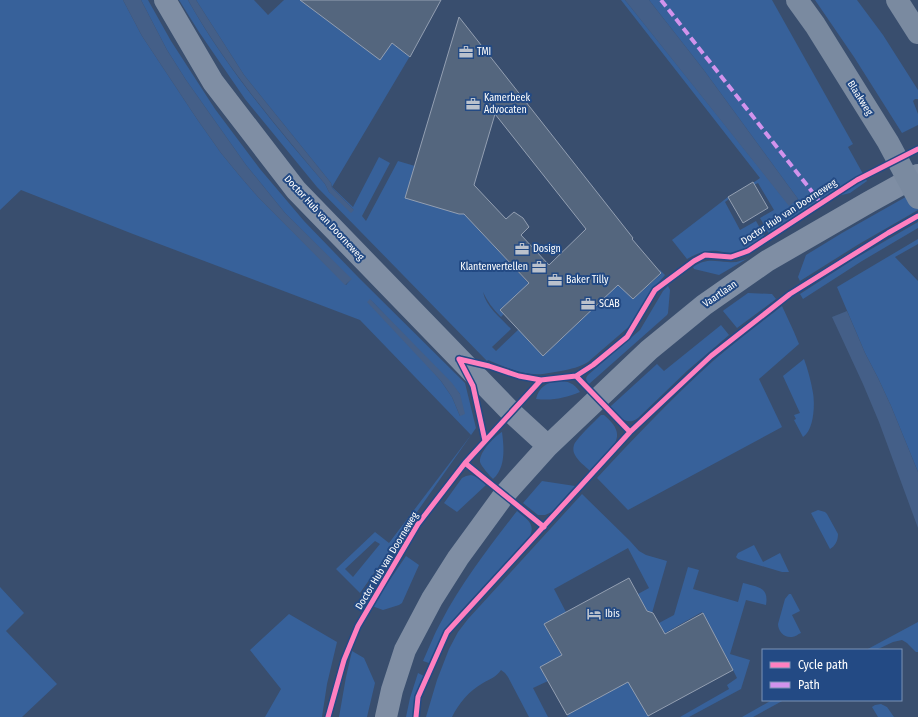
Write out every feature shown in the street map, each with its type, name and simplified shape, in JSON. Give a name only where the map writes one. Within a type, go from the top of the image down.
[{"type":"main road","name":"Blaakweg","points":[[797,0],[888,142],[918,198]]},
{"type":"main road","points":[[896,0],[918,32]]},
{"type":"street","name":"Doctor Hub van Doorneweg","points":[[165,0],[213,82],[296,190],[512,413],[548,446]]},
{"type":"street","name":"Vaartlaan","points":[[548,446],[649,350],[704,305],[767,261],[869,202],[918,176]]},
{"type":"street","points":[[386,717],[392,690],[405,650],[432,599],[458,558],[504,495],[548,446]]},
{"type":"shaded area","points":[[0,0],[123,0],[142,36],[221,153],[258,197],[346,285],[351,279],[285,213],[246,165],[186,80],[167,50],[141,0],[148,0],[171,41],[215,109],[260,169],[304,221],[465,383],[476,428],[360,593],[336,569],[375,532],[389,543],[471,435],[360,320],[21,190],[0,210]],"holes":[[[370,299],[460,394],[460,416],[452,397],[441,381]],[[375,541],[380,544],[353,577],[345,569]]]},
{"type":"shaded area","points":[[123,0],[141,0],[167,50],[186,80],[246,165],[285,213],[352,279],[345,285],[258,197],[221,153],[142,36]]},
{"type":"shaded area","points":[[179,0],[188,0],[218,49],[270,118],[325,184],[329,192],[354,210],[332,188],[331,183],[244,75],[196,0],[254,0],[268,15],[284,0],[300,0],[392,43],[410,56],[332,187],[353,207],[379,157],[390,163],[362,216],[366,221],[398,161],[415,166],[461,210],[530,285],[501,317],[490,305],[483,292],[487,303],[511,329],[492,347],[496,351],[519,329],[618,284],[633,299],[661,274],[659,271],[660,270],[665,275],[632,324],[585,364],[575,368],[543,374],[529,374],[488,360],[487,361],[317,187],[245,99]]},
{"type":"shaded area","points":[[188,0],[196,0],[244,75],[331,183],[332,188],[354,210],[351,213],[329,192],[325,184],[252,95],[218,48]]},
{"type":"shaded area","points":[[621,0],[625,0],[789,205],[798,199],[703,69],[649,0],[772,0],[853,144],[848,147],[867,181],[850,193],[838,196],[769,234],[760,218],[774,210],[758,183],[754,185],[753,183],[760,178]]},
{"type":"shaded area","points":[[625,0],[649,0],[703,69],[798,199],[789,206]]},
{"type":"shaded area","points":[[815,0],[857,0],[883,35],[918,90],[918,99],[913,101],[918,114],[918,125],[902,133],[854,57]]},
{"type":"shaded area","points":[[918,190],[918,210],[859,244],[800,281],[798,277],[806,255]]},
{"type":"shaded area","points":[[728,197],[729,199],[725,202],[740,230],[756,221],[765,237],[738,252],[706,252],[687,259],[672,240]]},
{"type":"shaded area","points":[[918,222],[918,228],[862,261],[803,299],[800,294],[854,259]]},
{"type":"shaded area","points":[[918,239],[918,244],[895,257],[918,281],[918,472],[891,406],[865,353],[837,287]]},
{"type":"shaded area","points":[[750,257],[719,275],[694,269],[693,267],[706,261],[734,262],[742,261]]},
{"type":"shaded area","points":[[668,286],[670,290],[667,315],[589,384],[586,377],[640,330],[663,291]]},
{"type":"shaded area","points":[[748,293],[772,294],[776,299],[737,328],[723,311]]},
{"type":"shaded area","points":[[370,299],[452,383],[460,394],[465,414],[460,416],[452,397],[441,381],[367,302]]},
{"type":"shaded area","points":[[782,306],[799,344],[759,379],[782,427],[628,510],[597,478],[654,418],[713,361]]},
{"type":"shaded area","points":[[847,311],[865,353],[891,406],[918,472],[918,528],[879,422],[832,317]]},
{"type":"shaded area","points":[[721,325],[729,335],[688,370],[638,418],[626,421],[611,408],[611,406],[657,364],[664,371]]},
{"type":"shaded area","points":[[804,359],[813,393],[814,404],[812,423],[807,434],[803,437],[794,420],[796,419],[794,415],[800,413],[783,376]]},
{"type":"shaded area","points":[[558,381],[570,383],[580,392],[569,396],[548,400],[536,399],[541,388]]},
{"type":"shaded area","points":[[601,415],[604,415],[613,424],[617,431],[617,439],[590,471],[574,454],[574,446],[575,442]]},
{"type":"shaded area","points":[[502,432],[502,463],[493,479],[481,464],[480,458],[488,445]]},
{"type":"shaded area","points":[[471,475],[478,478],[486,485],[457,512],[444,503],[462,478]]},
{"type":"shaded area","points":[[542,481],[575,486],[552,512],[545,515],[538,515],[523,503]]},
{"type":"shaded area","points":[[582,494],[639,551],[646,555],[667,561],[652,613],[647,611],[638,594],[649,588],[628,548],[554,589],[566,612],[544,624],[562,656],[540,666],[548,681],[533,688],[548,717],[529,717],[508,677],[501,670],[469,694],[461,702],[452,717],[426,717],[437,680],[449,649],[458,632],[468,619]]},
{"type":"shaded area","points":[[818,510],[827,514],[838,534],[836,543],[830,549],[811,513]]},
{"type":"shaded area","points":[[517,511],[531,524],[532,528],[530,536],[449,625],[431,662],[429,663],[423,661],[438,627],[449,607],[467,579]]},
{"type":"shaded area","points":[[754,545],[763,562],[780,553],[789,572],[782,572],[738,559],[736,557],[738,553]]},
{"type":"shaded area","points":[[406,556],[419,565],[402,603],[383,610],[372,606]]},
{"type":"shaded area","points":[[688,567],[699,570],[693,589],[738,602],[743,583],[758,587],[764,591],[766,595],[766,605],[746,600],[730,654],[750,660],[741,689],[689,717],[680,717],[729,689],[727,685],[737,678],[702,612],[660,636],[656,630],[659,623],[674,615]]},
{"type":"shaded area","points":[[0,587],[24,613],[6,631],[57,684],[22,717],[0,717]]},
{"type":"shaded area","points":[[789,594],[791,594],[800,611],[792,615],[801,633],[794,637],[789,637],[782,634],[778,624],[785,599]]},
{"type":"shaded area","points":[[289,614],[337,642],[327,684],[322,717],[265,717],[281,689],[250,650]]},
{"type":"shaded area","points":[[918,622],[918,652],[902,640],[893,642],[878,649],[868,649]]},
{"type":"shaded area","points":[[352,651],[364,658],[375,683],[367,717],[339,717]]},
{"type":"shaded area","points":[[418,673],[424,676],[424,679],[415,717],[406,717],[410,698]]},
{"type":"shaded area","points":[[629,681],[649,717],[567,716],[569,715],[568,714]]},
{"type":"shaded area","points":[[770,701],[782,701],[753,717],[742,717]]},
{"type":"shaded area","points":[[881,704],[887,707],[894,717],[878,717],[872,707]]},
{"type":"building","points":[[300,0],[441,0],[410,57],[392,43],[380,60]]},
{"type":"building","points":[[459,17],[633,238],[632,239],[661,273],[633,299],[618,285],[543,356],[500,310],[529,283],[464,214],[459,214],[405,198]],"holes":[[[495,114],[586,229],[549,265],[521,235],[529,227],[523,218],[514,212],[506,219],[474,185]]]},
{"type":"building","points":[[753,182],[768,208],[743,223],[728,197]]},
{"type":"building","points":[[629,578],[647,611],[653,613],[665,634],[703,613],[733,670],[648,716],[628,682],[567,715],[540,667],[562,655],[544,624]]},
{"type":"marked path","points":[[661,0],[821,203]]},
{"type":"cycle path","points":[[328,717],[344,660],[358,626],[418,524],[465,463],[541,380],[576,376],[593,365],[627,337],[655,290],[694,261],[705,255],[731,257],[748,251],[857,180],[918,149]]},
{"type":"cycle path","points":[[416,717],[418,697],[447,632],[630,432],[711,356],[790,294],[918,216]]},
{"type":"cycle path","points":[[459,359],[473,386],[485,441]]},
{"type":"cycle path","points":[[459,359],[489,366],[519,376],[541,380]]},
{"type":"cycle path","points":[[576,376],[630,432]]},
{"type":"cycle path","points":[[465,463],[544,527]]},
{"type":"place","name":"TMI","points":[[466,52]]},
{"type":"place","name":"Kamerbeek Advocaten","points":[[473,104]]},
{"type":"place","name":"Dosign","points":[[522,249]]},
{"type":"place","name":"Klantenvertellen","points":[[539,267]]},
{"type":"place","name":"Baker Tilly","points":[[555,280]]},
{"type":"place","name":"SCAB","points":[[588,304]]},
{"type":"place","name":"Ibis","points":[[594,614]]}]
